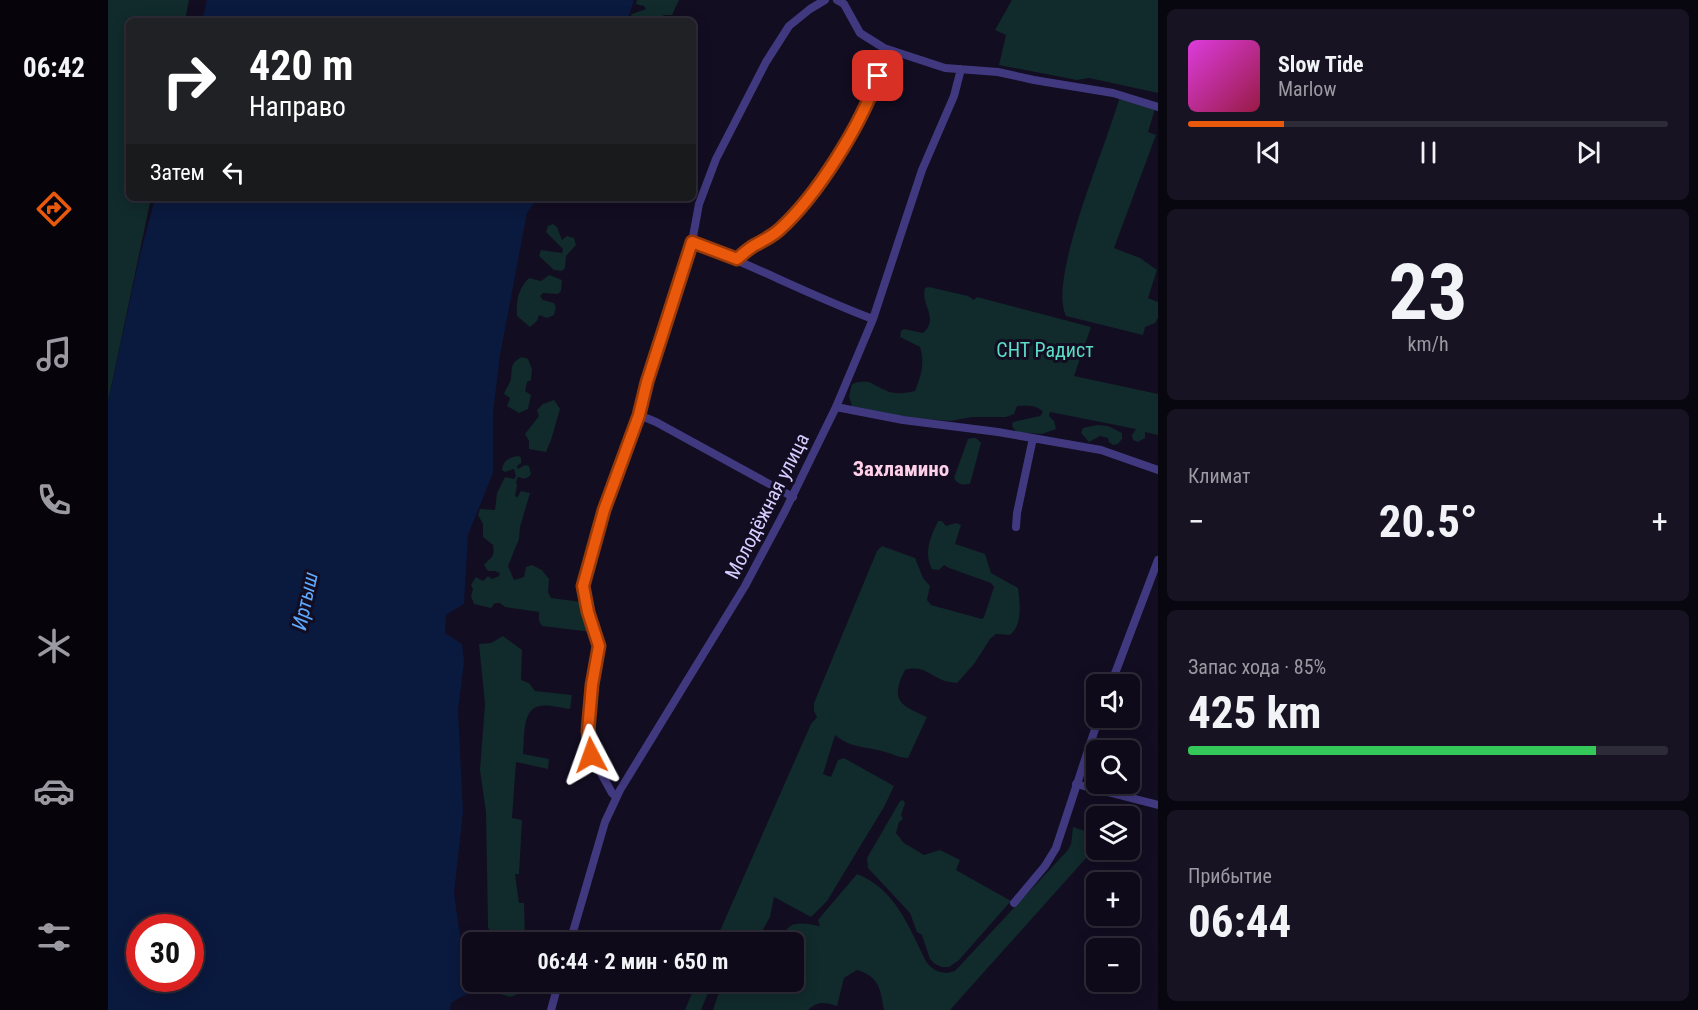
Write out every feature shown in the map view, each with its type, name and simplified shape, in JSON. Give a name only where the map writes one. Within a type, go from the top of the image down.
[{"type":"street","points":[[616,797],[591,755],[588,731],[592,685],[599,646],[588,612],[583,586],[604,510],[639,415],[647,382],[692,242],[699,204],[716,159],[766,62],[789,26],[825,0]]},
{"type":"street","points":[[837,0],[844,4],[860,33],[884,48],[945,68],[998,72],[1113,93],[1158,107]]},
{"type":"street","points":[[737,259],[767,239],[794,216],[835,160],[873,92],[884,48]]},
{"type":"street","name":"Молодёжная улица","points":[[573,932],[605,822],[616,797],[745,586],[793,496],[836,407],[873,319],[922,170],[954,96],[961,69]]},
{"type":"street","points":[[692,242],[737,259],[828,302],[873,319]]},
{"type":"street","points":[[836,407],[903,420],[1101,450],[1158,470]]},
{"type":"street","points":[[639,415],[656,422],[770,486],[793,496]]},
{"type":"street","points":[[1016,527],[1033,438]]},
{"type":"street","points":[[1115,674],[1158,560]]},
{"type":"street","points":[[1014,903],[1045,866],[1056,848],[1095,728]]},
{"type":"street","points":[[1076,784],[1158,805]]},
{"type":"street","points":[[551,1010],[556,992]]},
{"type":"green space","points":[[108,0],[189,0],[186,18],[126,18],[126,201],[150,201],[108,402]]},
{"type":"green space","points":[[637,0],[679,0],[672,15],[664,15],[660,18],[629,18],[632,14],[646,9],[636,4]]},
{"type":"green space","points":[[1012,0],[1158,0],[1158,93],[1089,78],[1077,80],[999,65],[1006,35],[995,30]]},
{"type":"green space","name":"СНТ Радист","points":[[1119,99],[1155,109],[1148,132],[1156,135],[1114,248],[1140,258],[1157,270],[1148,298],[1158,302],[1158,318],[1155,323],[1145,327],[1143,335],[1066,316],[1062,298],[1065,273],[1081,210]]},
{"type":"green space","points":[[553,224],[557,227],[562,240],[567,236],[574,238],[576,245],[566,256],[565,268],[562,271],[554,270],[539,256],[541,250],[562,253],[563,249],[546,232],[548,226]]},
{"type":"green space","points":[[549,275],[562,280],[561,291],[558,294],[543,293],[540,296],[543,300],[554,303],[556,307],[554,315],[547,318],[539,315],[537,321],[530,327],[517,316],[517,300],[520,291],[529,278],[541,281]]},
{"type":"green space","points":[[925,288],[968,296],[974,300],[977,297],[1091,327],[1074,376],[1158,394],[1158,435],[1145,432],[1145,438],[1138,442],[1133,440],[1132,435],[1136,429],[1050,412],[1049,416],[1054,421],[1056,429],[1042,434],[1016,432],[1012,426],[1013,422],[1040,416],[1043,412],[1031,406],[1017,406],[1014,414],[1006,417],[972,417],[951,421],[904,417],[852,406],[849,396],[852,384],[858,382],[870,382],[892,393],[915,391],[922,369],[920,347],[900,337],[904,329],[923,333],[928,327],[930,317],[924,294]]},
{"type":"green space","points":[[522,357],[528,359],[532,369],[531,380],[527,382],[525,391],[531,395],[528,409],[519,413],[507,406],[510,398],[504,394],[514,364]]},
{"type":"green space","points":[[554,400],[560,409],[546,452],[529,449],[529,441],[525,434],[539,416],[537,410],[543,404]]},
{"type":"green space","points":[[1097,425],[1108,426],[1122,433],[1122,439],[1118,444],[1113,445],[1108,438],[1100,436],[1089,442],[1081,433],[1083,428]]},
{"type":"green space","points":[[976,438],[981,443],[970,484],[961,484],[954,478],[968,439]]},
{"type":"green space","points":[[519,456],[521,463],[517,466],[518,469],[525,465],[529,466],[531,474],[525,478],[518,477],[515,495],[517,498],[521,491],[530,493],[520,527],[519,539],[508,566],[514,580],[524,577],[526,567],[532,565],[542,570],[549,579],[548,592],[551,598],[581,602],[592,632],[542,626],[539,621],[539,612],[505,607],[500,603],[495,603],[491,608],[474,604],[471,585],[476,577],[483,581],[488,576],[492,579],[500,573],[488,571],[484,565],[493,555],[493,545],[483,537],[483,524],[478,515],[480,509],[495,510],[497,493],[505,477],[514,479],[516,476],[514,469],[505,472],[502,470],[505,461]]},
{"type":"green space","points":[[938,521],[942,521],[946,526],[956,523],[961,525],[955,544],[985,554],[991,573],[1018,588],[1020,613],[1017,625],[1010,635],[996,634],[990,639],[974,664],[957,683],[942,680],[920,669],[905,670],[898,688],[900,700],[910,709],[927,717],[908,758],[853,745],[835,735],[823,774],[831,777],[838,760],[844,758],[894,786],[884,807],[827,901],[811,917],[774,897],[770,917],[762,932],[719,932],[811,724],[817,717],[814,703],[877,551],[882,546],[915,558],[923,578],[930,586],[927,600],[931,605],[982,619],[984,617],[994,587],[991,583],[944,565],[939,570],[932,569],[928,557],[931,539]]},
{"type":"green space","points":[[503,636],[522,650],[521,680],[529,683],[535,691],[572,695],[570,709],[540,706],[534,708],[527,719],[523,754],[549,759],[548,769],[516,762],[512,818],[522,820],[519,874],[515,874],[519,903],[524,903],[525,932],[491,932],[488,928],[486,812],[480,770],[485,704],[479,644],[491,643]]},
{"type":"green space","points":[[903,800],[905,803],[901,815],[903,819],[899,822],[896,833],[904,843],[924,855],[940,850],[960,860],[956,870],[1011,901],[959,960],[949,967],[942,967],[930,959],[922,935],[917,932],[910,913],[868,868],[867,858],[900,801]]},
{"type":"green space","points":[[1073,827],[1086,831],[1086,858],[950,1010],[884,1010],[880,990],[875,980],[857,970],[844,978],[837,1006],[821,1003],[808,1010],[713,1010],[721,992],[804,992],[804,932],[785,932],[791,926],[801,923],[820,926],[818,920],[857,874],[882,889],[892,900],[930,966],[943,973],[955,971],[1068,850]]},
{"type":"green space","points":[[494,992],[517,992],[516,995],[510,997]]},
{"type":"green space","points":[[692,992],[708,992],[701,1010],[685,1010]]},
{"type":"water","points":[[207,0],[634,0],[628,18],[203,18]]},
{"type":"water","name":"Иртыш","points":[[154,201],[536,201],[527,213],[500,355],[493,413],[493,473],[468,535],[464,604],[446,615],[445,633],[462,644],[464,662],[458,710],[463,812],[454,893],[462,950],[462,992],[468,993],[451,1003],[450,1010],[108,1010],[108,402],[139,259]]},
{"type":"district","name":"Захламино","points":[[901,469]]},
{"type":"route","points":[[591,755],[588,731],[592,685],[599,646],[588,612],[583,586],[604,510],[639,415],[647,382],[692,242],[737,259],[778,231],[794,216],[835,160],[873,92],[878,76]]}]
